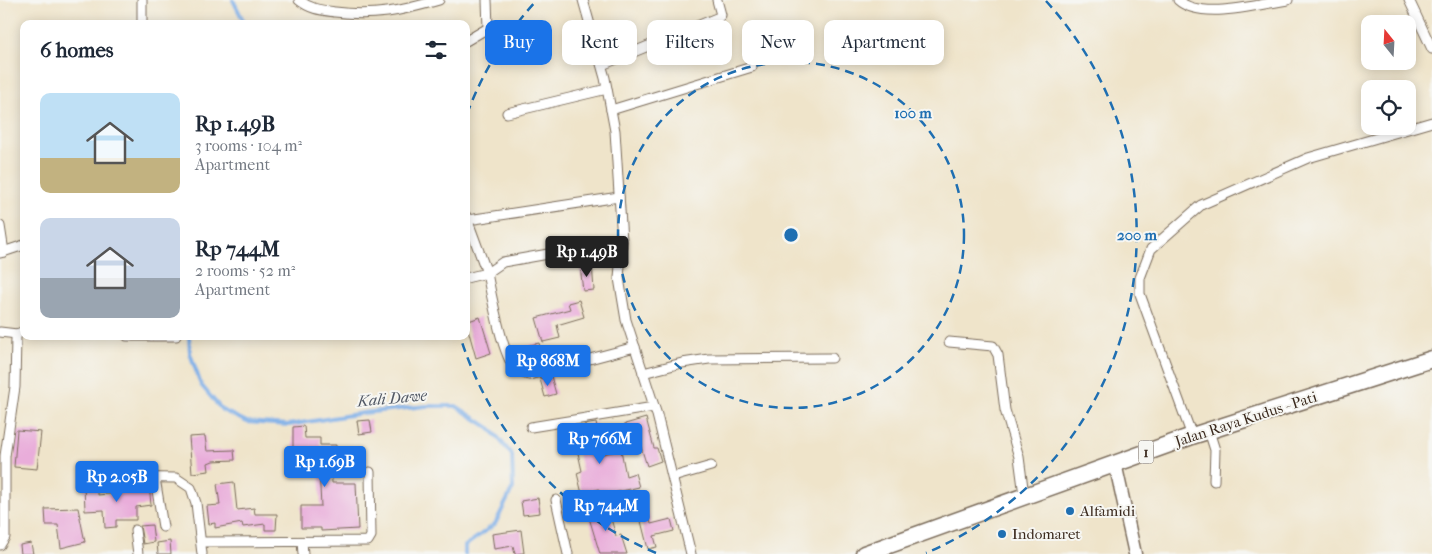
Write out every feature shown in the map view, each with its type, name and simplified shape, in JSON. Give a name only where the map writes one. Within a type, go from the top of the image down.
[{"type":"highway","name":"Jalan Raya Kudus - Pati","points":[[864,554],[1192,436],[1432,359]]},
{"type":"street","points":[[142,0],[142,20]]},
{"type":"street","points":[[299,0],[309,8],[353,14],[380,14],[439,0]]},
{"type":"street","points":[[470,39],[488,28],[488,0]]},
{"type":"street","points":[[583,0],[589,20]]},
{"type":"street","points":[[637,51],[719,17],[721,15],[717,0]]},
{"type":"street","points":[[1178,0],[1186,7],[1204,11],[1288,0]]},
{"type":"street","points":[[1410,0],[1431,45]]},
{"type":"street","points":[[602,65],[615,131],[622,241],[619,278],[626,320],[654,407],[692,554]]},
{"type":"street","points":[[611,110],[752,67]]},
{"type":"street","points":[[506,113],[607,89]]},
{"type":"street","points":[[1192,436],[1140,294],[1140,278],[1151,248],[1201,205],[1247,183],[1308,158],[1432,122]]},
{"type":"street","points":[[470,218],[619,197]]},
{"type":"street","points":[[0,226],[1,253],[20,246]]},
{"type":"street","points":[[470,226],[487,273],[498,329],[513,367],[529,375],[635,347]]},
{"type":"street","points":[[470,277],[487,273],[503,262],[622,241]]},
{"type":"street","points":[[0,332],[20,333],[15,387],[5,456],[5,537],[0,545]]},
{"type":"street","points":[[949,342],[986,344],[993,346],[998,355],[1005,410],[1019,457],[1024,495]]},
{"type":"street","points":[[643,373],[682,363],[709,359],[832,358]]},
{"type":"street","points":[[531,427],[654,407]]},
{"type":"street","points":[[1209,431],[1215,450],[1214,481]]},
{"type":"street","points":[[1115,463],[1135,554]]},
{"type":"street","points":[[673,477],[711,466]]},
{"type":"street","points":[[201,542],[368,541],[371,536],[370,472]]},
{"type":"street","points":[[102,477],[176,478],[191,488],[196,503],[202,554]]},
{"type":"street","points":[[155,478],[163,527]]},
{"type":"street","points":[[556,500],[568,554]]},
{"type":"street","points":[[135,530],[138,554]]},
{"type":"street","points":[[302,542],[303,554]]},
{"type":"building","points":[[592,264],[594,290],[583,291],[580,266]]},
{"type":"building","points":[[579,300],[584,317],[557,325],[560,338],[543,342],[536,318],[570,309],[568,303]]},
{"type":"building","points":[[480,317],[491,353],[476,358],[470,336],[470,321]]},
{"type":"building","points":[[539,343],[545,364],[529,368],[523,366],[518,348]]},
{"type":"building","points":[[551,376],[556,394],[545,397],[540,379]]},
{"type":"building","points":[[646,418],[654,448],[657,448],[661,461],[647,466],[640,444],[631,447],[625,424]]},
{"type":"building","points":[[370,420],[372,432],[359,434],[357,421]]},
{"type":"building","points":[[596,423],[603,454],[621,450],[626,476],[635,473],[639,487],[609,494],[610,500],[601,502],[599,489],[582,494],[577,473],[582,471],[576,444],[569,446],[566,435],[586,430],[584,425]]},
{"type":"building","points":[[304,426],[305,438],[320,438],[320,445],[336,445],[336,456],[331,456],[332,483],[356,483],[358,529],[321,531],[321,528],[301,528],[301,506],[321,506],[319,470],[297,470],[298,448],[293,448],[293,427]]},
{"type":"building","points":[[17,430],[41,432],[37,469],[14,467]]},
{"type":"building","points":[[205,436],[207,451],[234,450],[235,460],[213,461],[208,463],[209,471],[192,473],[189,437]]},
{"type":"building","points":[[234,482],[237,510],[254,508],[255,514],[277,514],[276,530],[265,530],[265,524],[243,527],[242,523],[215,528],[215,523],[209,524],[207,506],[220,505],[217,484]]},
{"type":"building","points":[[137,484],[149,484],[151,505],[136,507],[136,520],[116,520],[116,527],[105,528],[104,510],[85,511],[84,485],[98,485],[98,495],[137,491]]},
{"type":"building","points":[[644,495],[651,524],[671,519],[674,531],[654,536],[657,547],[648,549],[635,497]]},
{"type":"building","points":[[538,498],[540,513],[523,515],[521,501]]},
{"type":"building","points":[[607,505],[616,536],[621,535],[627,554],[600,554],[587,511]]},
{"type":"building","points":[[78,508],[85,542],[61,548],[58,525],[46,525],[45,509]]},
{"type":"building","points":[[152,525],[154,542],[143,544],[140,526]]},
{"type":"building","points":[[521,530],[524,553],[515,554],[513,546],[494,549],[492,534]]},
{"type":"building","points":[[170,541],[171,554],[158,554],[157,543]]},
{"type":"building","points":[[31,543],[33,554],[21,554],[20,545]]},
{"type":"waterway","name":"Kali Dawe","points":[[233,0],[243,20]]},
{"type":"waterway","name":"Kali Dawe","points":[[189,340],[190,353],[201,385],[222,410],[247,422],[288,425],[363,413],[426,406],[456,406],[491,429],[512,455],[513,488],[495,524],[465,546],[465,554]]},
{"type":"place","name":"Alfamidi","points":[[1070,511]]},
{"type":"place","name":"Indomaret","points":[[1002,534]]}]
